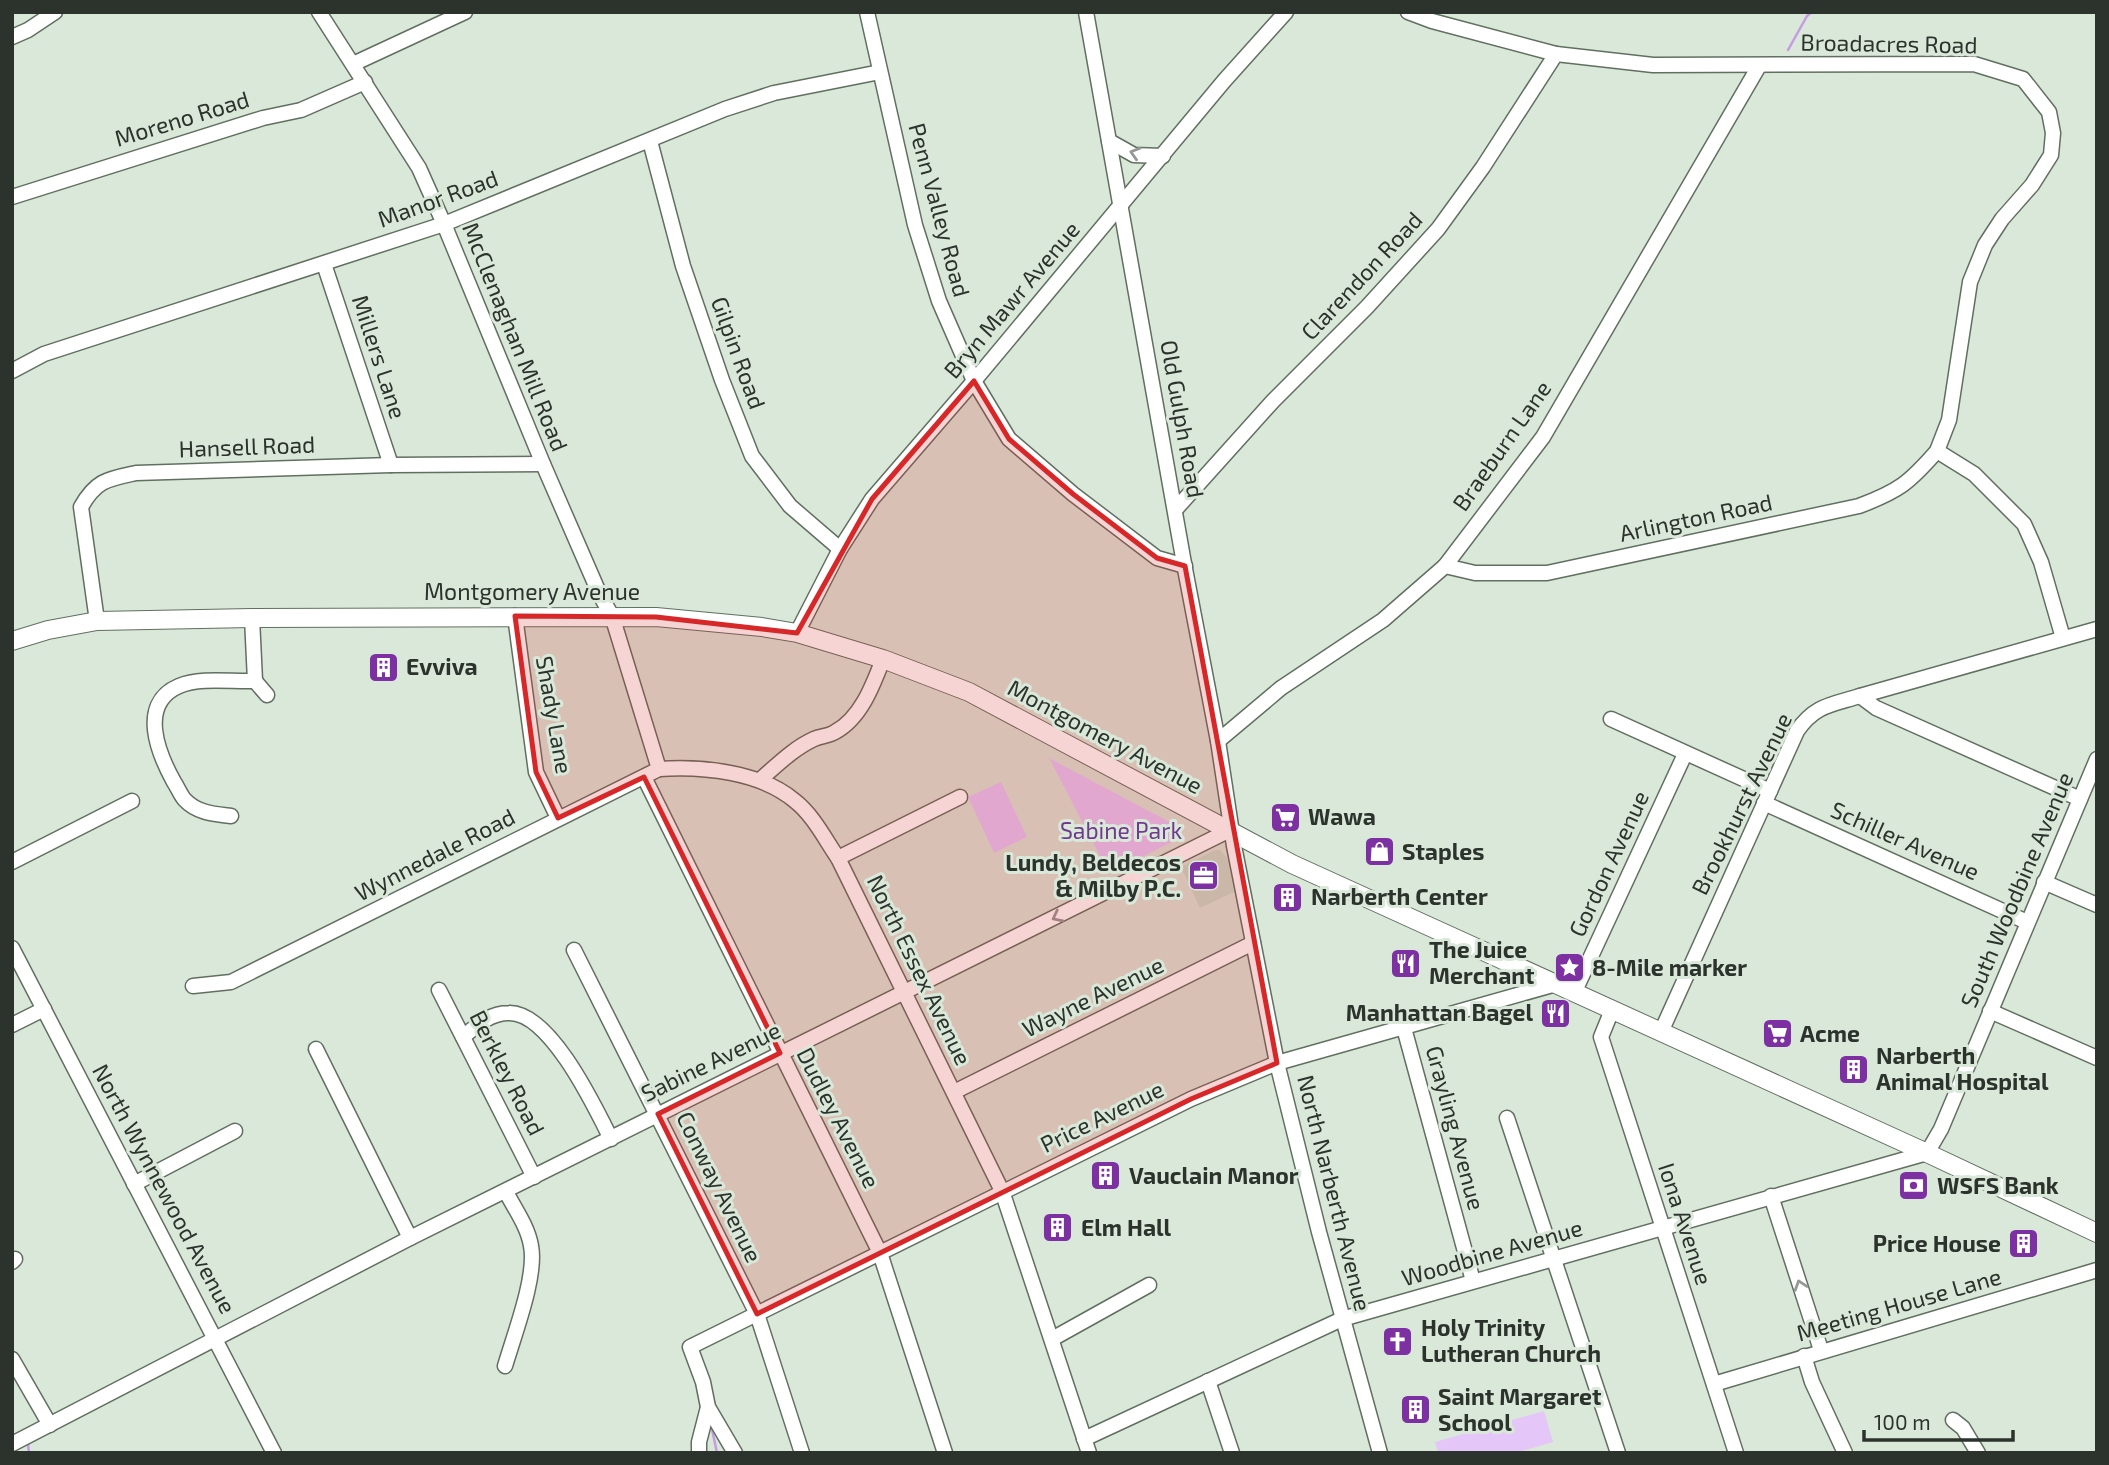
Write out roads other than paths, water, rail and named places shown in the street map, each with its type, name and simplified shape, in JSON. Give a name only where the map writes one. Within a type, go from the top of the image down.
[{"type":"main road","name":"Montgomery Avenue","points":[[12,641],[48,630],[97,621],[252,618],[612,616],[711,621],[797,634],[883,659],[969,692],[1292,864],[2097,1233]]},
{"type":"street","points":[[12,37],[55,12]]},
{"type":"street","points":[[319,12],[353,64],[465,12]]},
{"type":"street","name":"Penn Valley Road","points":[[867,12],[919,238],[939,301],[974,381],[1009,439],[1064,486],[1157,558],[1185,566]]},
{"type":"street","name":"Old Gulph Road","points":[[1086,12],[1218,741],[1230,832]]},
{"type":"street","name":"Bryn Mawr Avenue","points":[[797,634],[840,549],[872,499],[1224,81],[1286,12]]},
{"type":"street","name":"Broadacres Road","points":[[1408,12],[1432,21],[1556,54],[1653,65],[1974,64],[2023,79],[2049,112],[2053,133],[2051,155],[2032,185],[2002,219],[1985,245],[1970,282],[1949,420],[1937,451]]},
{"type":"street","name":"Clarendon Road","points":[[1175,510],[1273,401],[1367,307],[1438,229],[1483,167],[1556,54]]},
{"type":"street","name":"McClenaghan Mill Road","points":[[353,64],[419,168],[543,464],[600,595],[612,616]]},
{"type":"street","name":"Braeburn Lane","points":[[1218,741],[1281,688],[1383,620],[1445,566],[1543,436],[1759,66]]},
{"type":"street","name":"Manor Road","points":[[12,371],[44,354],[444,224],[725,109],[774,93],[880,72]]},
{"type":"street","name":"Moreno Road","points":[[12,197],[263,118],[301,110],[365,82]]},
{"type":"street","name":"Gilpin Road","points":[[650,141],[683,266],[722,380],[752,456],[790,506],[840,549]]},
{"type":"street","points":[[1109,141],[1134,155],[1163,156]]},
{"type":"street","name":"Millers Lane","points":[[324,264],[391,465]]},
{"type":"street","points":[[1937,451],[1974,474],[2024,524],[2040,562],[2063,638]]},
{"type":"street","name":"Arlington Road","points":[[1445,566],[1475,573],[1547,573],[1859,506],[1887,496],[1912,480],[1937,451]]},
{"type":"street","name":"Hansell Road","points":[[97,621],[81,507],[90,490],[109,478],[136,473],[391,465],[543,464]]},
{"type":"street","name":"Shady Lane","points":[[514,616],[536,772],[558,818]]},
{"type":"street","points":[[612,616],[659,769]]},
{"type":"street","points":[[252,618],[255,681],[267,695]]},
{"type":"street","name":"Brookhurst Avenue","points":[[1661,1032],[1797,731],[1808,715],[1860,696],[2097,629]]},
{"type":"street","points":[[761,779],[795,751],[813,740],[836,732],[853,716],[869,695],[883,659]]},
{"type":"street","points":[[231,816],[208,813],[184,800],[163,762],[154,736],[156,713],[164,697],[178,686],[203,682],[255,681]]},
{"type":"street","points":[[1860,696],[1876,708],[2080,799]]},
{"type":"street","name":"Schiller Avenue","points":[[1611,719],[2028,922]]},
{"type":"street","name":"Gordon Avenue","points":[[1574,993],[1685,754]]},
{"type":"street","name":"South Woodbine Avenue","points":[[1927,1153],[1934,1143],[2097,759]]},
{"type":"street","name":"North Essex Avenue","points":[[659,769],[675,768],[761,779],[796,801],[838,858],[1002,1191],[1087,1446]]},
{"type":"street","name":"Wynnedale Road","points":[[193,986],[231,982],[659,769]]},
{"type":"street","name":"Dudley Avenue","points":[[644,777],[880,1253],[945,1453]]},
{"type":"street","points":[[838,858],[960,797]]},
{"type":"street","points":[[12,862],[132,801]]},
{"type":"street","name":"North Narberth Avenue","points":[[1230,832],[1277,1063],[1342,1319],[1380,1453]]},
{"type":"street","name":"Sabine Avenue","points":[[12,1444],[411,1238],[1230,832]]},
{"type":"street","points":[[2044,882],[2097,905]]},
{"type":"street","name":"Wayne Avenue","points":[[954,1092],[1254,943]]},
{"type":"street","name":"North Wynnewood Avenue","points":[[12,948],[274,1453]]},
{"type":"street","name":"Conway Avenue","points":[[574,950],[757,1314],[802,1453]]},
{"type":"street","name":"Price Avenue","points":[[708,1407],[703,1382],[690,1347],[1002,1191],[1191,1099],[1277,1063],[1556,985]]},
{"type":"street","name":"Berkley Road","points":[[439,990],[534,1177]]},
{"type":"street","points":[[12,1025],[44,1009]]},
{"type":"street","name":"Iona Avenue","points":[[1612,1010],[1601,1037],[1736,1453]]},
{"type":"street","points":[[1990,1011],[2097,1058]]},
{"type":"street","points":[[463,1037],[479,1022],[494,1015],[512,1012],[527,1017],[562,1053],[584,1086],[611,1139]]},
{"type":"street","name":"Grayling Avenue","points":[[1404,1028],[1473,1281]]},
{"type":"street","points":[[316,1049],[411,1238]]},
{"type":"street","points":[[1507,1118],[1618,1453]]},
{"type":"street","points":[[134,1184],[235,1131]]},
{"type":"street","name":"Woodbine Avenue","points":[[1087,1446],[1208,1381],[1342,1319],[1927,1153]]},
{"type":"street","points":[[505,1366],[533,1266],[527,1232],[506,1192]]},
{"type":"street","points":[[1771,1196],[1821,1350]]},
{"type":"street","name":"Meeting House Lane","points":[[1714,1384],[2097,1270]]},
{"type":"street","points":[[1052,1339],[1149,1285]]},
{"type":"street","points":[[1804,1356],[1812,1381],[1845,1453]]},
{"type":"street","points":[[12,1359],[50,1425]]},
{"type":"street","points":[[1208,1381],[1232,1453]]},
{"type":"street","points":[[699,1453],[699,1442],[708,1407]]},
{"type":"street","points":[[708,1407],[735,1453]]},
{"type":"street","points":[[1953,1420],[1963,1427],[1978,1453]]},
{"type":"waterway","points":[[1788,50],[1812,12]]},
{"type":"waterway","points":[[712,1429],[717,1453]]},
{"type":"waterway","points":[[28,1444],[29,1453]]},
{"type":"place","name":"Evviva","points":[[383,667]]},
{"type":"place","name":"Wawa","points":[[1285,817]]},
{"type":"place","name":"Staples","points":[[1379,852]]},
{"type":"place","name":"Lundy, Beldecos & Milby P.C.","points":[[1204,876]]},
{"type":"place","name":"Narberth Center","points":[[1288,897]]},
{"type":"place","name":"The Juice Merchant","points":[[1406,963]]},
{"type":"place","name":"8-Mile marker","points":[[1569,968]]},
{"type":"place","name":"Manhattan Bagel","points":[[1556,1013]]},
{"type":"place","name":"Acme","points":[[1777,1034]]},
{"type":"place","name":"Narberth Animal Hospital","points":[[1853,1069]]},
{"type":"place","name":"Vauclain Manor","points":[[1106,1176]]},
{"type":"place","name":"WSFS Bank","points":[[1914,1186]]},
{"type":"place","name":"Elm Hall","points":[[1058,1228]]},
{"type":"place","name":"Price House","points":[[2024,1244]]},
{"type":"place","name":"Holy Trinity Lutheran Church","points":[[1398,1341]]},
{"type":"place","name":"Saint Margaret School","points":[[1415,1410]]},
{"type":"park label","name":"Sabine Park","points":[[1121,831]]}]
